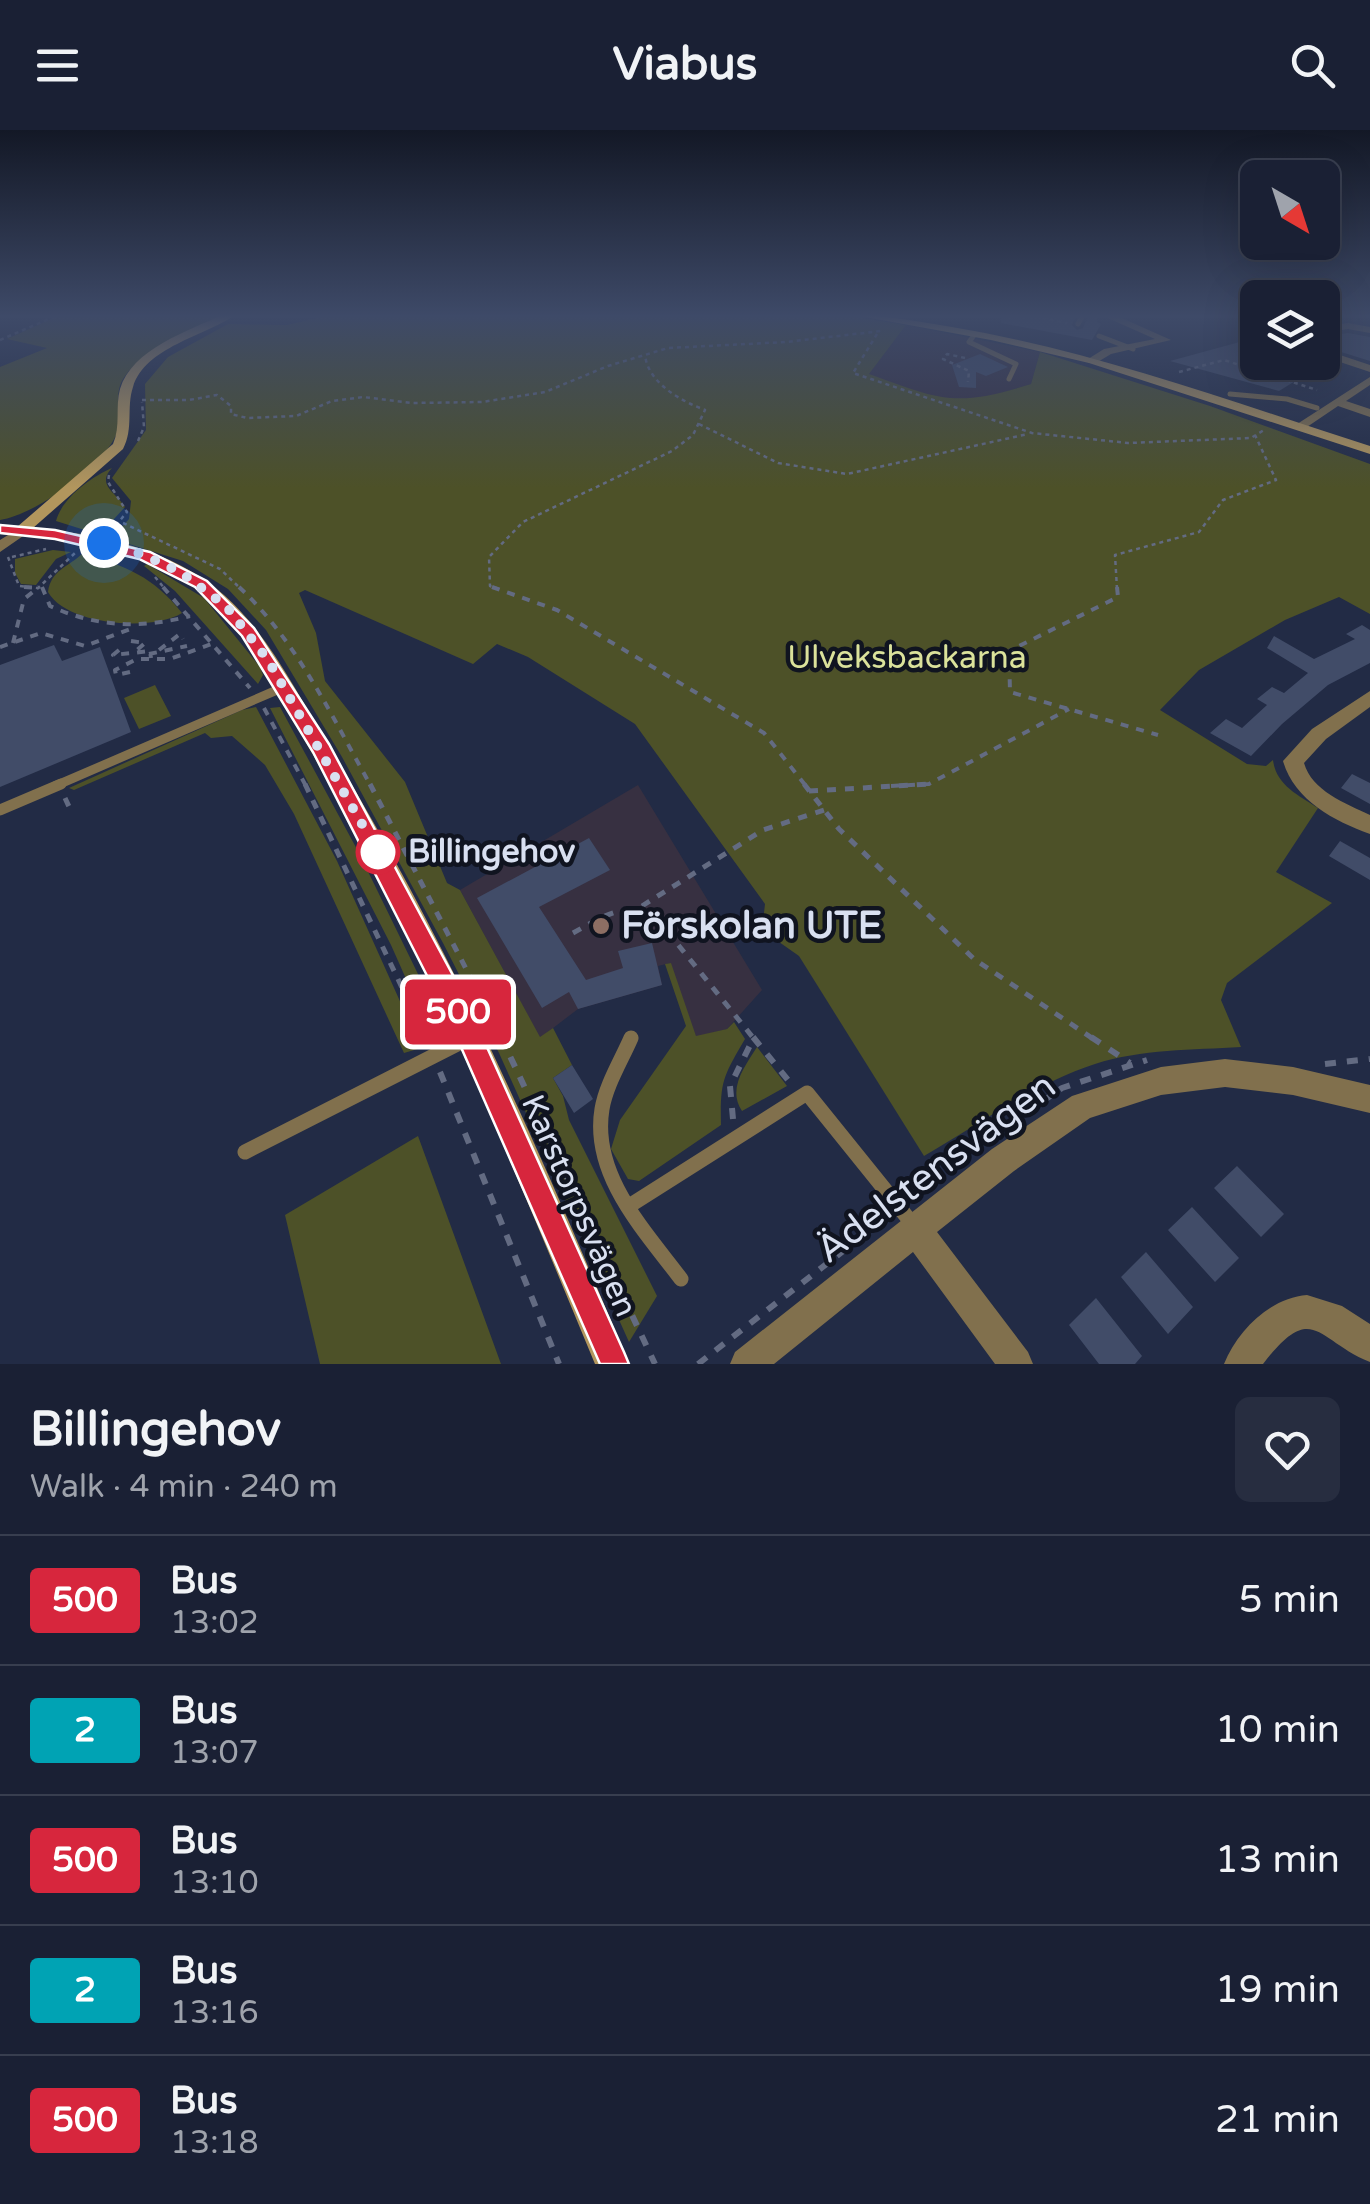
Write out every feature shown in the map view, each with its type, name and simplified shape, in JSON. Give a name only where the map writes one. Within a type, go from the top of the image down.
[{"type":"street","points":[[0,547],[11,530],[118,446],[126,426],[127,383],[135,373]]},
{"type":"street","points":[[1129,373],[1370,450]]},
{"type":"street","points":[[1300,426],[1370,380]]},
{"type":"street","points":[[1338,402],[1370,413]]},
{"type":"street","name":"Karstorpsvägen","points":[[11,530],[129,550],[201,584],[248,632],[284,687],[378,852],[624,1360]]},
{"type":"street","points":[[1370,698],[1292,760],[1295,777],[1310,792],[1370,824]]},
{"type":"street","name":"Ädelstensvägen","points":[[748,1364],[1003,1160],[1082,1106],[1161,1081],[1224,1073],[1293,1081],[1370,1098]]},
{"type":"street","points":[[915,1228],[1016,1364]]},
{"type":"street","points":[[1241,1364],[1284,1317],[1317,1312],[1347,1326],[1370,1345]]},
{"type":"lane","points":[[1010,379],[1013,373]]},
{"type":"lane","points":[[1230,394],[1287,400],[1317,408]]},
{"type":"lane","points":[[0,810],[284,687]]},
{"type":"lane","points":[[245,1152],[469,1038]]},
{"type":"lane","points":[[631,1038],[602,1110],[601,1154],[629,1206],[681,1280]]},
{"type":"lane","points":[[629,1206],[807,1092],[915,1228]]},
{"type":"path","points":[[142,400],[190,400],[217,395],[231,406],[230,414],[247,418],[296,416],[332,402],[363,397],[410,403],[482,402],[545,392],[598,373]]},
{"type":"path","points":[[652,373],[678,400],[705,410],[693,435],[672,450],[522,522],[489,557],[490,586],[557,610],[764,734],[838,829],[974,959],[1130,1063]]},
{"type":"path","points":[[852,373],[1032,434],[1128,444],[1255,435],[1270,427]]},
{"type":"path","points":[[968,382],[969,373]]},
{"type":"path","points":[[1169,375],[1178,373]]},
{"type":"path","points":[[1263,373],[1317,390]]},
{"type":"path","points":[[137,442],[144,427],[141,390]]},
{"type":"path","points":[[698,424],[778,464],[848,474],[1032,434]]},
{"type":"path","points":[[1158,735],[1010,692],[1009,651],[1118,597],[1115,555],[1199,532],[1223,500],[1276,480],[1255,435]]},
{"type":"path","points":[[108,532],[123,523],[128,510],[108,482],[116,466]]},
{"type":"path","points":[[42,587],[20,586],[8,558],[60,547],[91,553]]},
{"type":"path","points":[[13,643],[24,599],[75,554]]},
{"type":"path","points":[[153,576],[214,642],[257,697],[294,761],[434,1057],[559,1364]]},
{"type":"path","points":[[42,587],[50,606],[62,612],[97,622],[137,626]]},
{"type":"path","points":[[0,648],[41,633],[85,646],[137,626],[191,616]]},
{"type":"path","points":[[130,672],[116,675],[116,670],[150,656],[169,639],[180,634],[183,639]]},
{"type":"path","points":[[118,650],[114,654],[137,650],[145,643],[131,641]]},
{"type":"path","points":[[137,650],[170,659],[214,642]]},
{"type":"path","points":[[159,650],[186,646]]},
{"type":"path","points":[[809,791],[929,784],[1069,709]]},
{"type":"path","points":[[573,933],[628,906],[642,906],[762,830],[824,810]]},
{"type":"path","points":[[642,906],[654,915],[801,1096]]},
{"type":"path","points":[[738,1136],[726,1100],[732,1074],[754,1037]]},
{"type":"path","points":[[624,1360],[646,1350]]},
{"type":"shaded area","points":[[1034,373],[1031,384],[985,398],[943,400],[868,375]]},
{"type":"shaded area","name":"Förskolan UTE","points":[[638,785],[762,990],[727,1029],[696,1037],[670,963],[658,966],[662,985],[578,1009],[540,1038],[460,890]]},
{"type":"green space","points":[[0,373],[128,373],[119,391],[116,435],[97,462],[48,500],[0,520]]},
{"type":"green space","name":"Ulveksbackarna","points":[[155,373],[870,373],[932,395],[965,398],[1031,384],[1034,373],[1105,373],[1370,464],[1370,614],[1339,597],[1285,620],[1199,670],[1160,710],[1247,764],[1266,766],[1273,760],[1283,783],[1318,808],[1276,872],[1332,903],[1227,983],[1221,1000],[1241,1047],[1149,1053],[1095,1064],[1029,1093],[924,1156],[799,956],[762,930],[765,904],[635,724],[528,657],[497,644],[473,664],[305,590],[299,593],[316,633],[325,681],[405,782],[447,883],[460,890],[540,1037],[553,1028],[572,1065],[553,1078],[569,1120],[657,1296],[629,1342],[499,1053],[443,943],[342,757],[266,630],[228,589],[183,561],[56,521],[64,504],[78,489],[112,468],[107,484],[125,507],[103,531],[119,530],[129,519],[131,501],[112,478],[146,430],[145,384]]},
{"type":"green space","points":[[53,550],[71,552],[56,559],[36,585],[21,584],[15,573],[15,559]]},
{"type":"green space","points":[[82,554],[138,574],[161,590],[182,613],[168,619],[131,623],[72,612],[48,592],[56,574]]},
{"type":"green space","points":[[147,564],[204,598],[260,667],[263,675],[258,684],[175,591],[144,566]]},
{"type":"green space","points":[[155,685],[171,716],[139,729],[124,698]]},
{"type":"green space","points":[[256,707],[337,861],[421,1048],[404,1053],[294,814],[265,765],[232,736],[211,738],[205,733],[74,790],[69,788]]},
{"type":"green space","points":[[280,707],[359,853],[436,1011],[439,1024],[431,1035],[391,945],[270,708]]},
{"type":"green space","points":[[671,963],[696,1036],[727,1029],[734,1022],[745,1039],[724,1080],[721,1125],[639,1181],[628,1179],[611,1149],[620,1120],[686,1026],[665,964]]},
{"type":"green space","points":[[757,1047],[787,1086],[742,1111],[737,1086]]},
{"type":"green space","points":[[418,1136],[501,1364],[320,1364],[285,1215]]},
{"type":"building","points":[[954,373],[976,373],[976,388],[959,387]]},
{"type":"building","points":[[1212,373],[1240,373],[1240,380],[1297,380],[1279,391]]},
{"type":"building","points":[[1362,625],[1370,630],[1370,663],[1328,685],[1251,756],[1210,733],[1226,719],[1242,728],[1267,705],[1257,699],[1272,687],[1284,693],[1308,673],[1267,648],[1274,636],[1314,659],[1355,639],[1346,634]]},
{"type":"building","points":[[54,645],[62,661],[100,647],[131,732],[0,787],[0,665]]},
{"type":"building","points":[[1352,774],[1370,783],[1370,804],[1341,788]]},
{"type":"building","points":[[589,838],[610,870],[539,907],[586,980],[623,968],[618,951],[652,943],[662,985],[578,1009],[569,992],[542,1008],[477,898]]},
{"type":"building","points":[[1340,841],[1370,858],[1370,880],[1329,856]]},
{"type":"building","points":[[572,1065],[593,1099],[574,1113],[553,1078]]},
{"type":"building","points":[[1237,1166],[1284,1214],[1261,1237],[1214,1188]]},
{"type":"building","points":[[1192,1207],[1239,1258],[1215,1282],[1168,1230]]},
{"type":"building","points":[[1146,1252],[1193,1307],[1168,1334],[1121,1277]]},
{"type":"building","points":[[1096,1298],[1142,1356],[1135,1364],[1099,1364],[1069,1325]]},
{"type":"bus line","name":"500","points":[[0,530],[55,534],[144,555],[201,584],[248,632],[322,749],[455,1004],[612,1364]]},
{"type":"place","name":"Billingehov","points":[[378,852]]},
{"type":"place","name":"Förskolan UTE","points":[[601,926]]},
{"type":"route","points":[[104,543],[144,555],[180,572],[226,606],[268,660],[378,852]]}]
